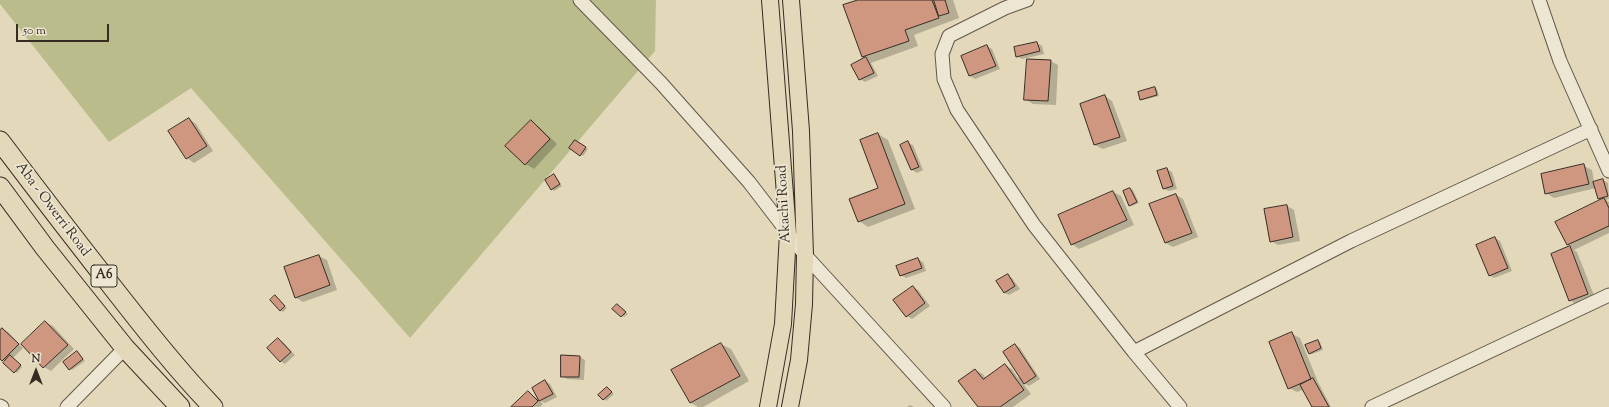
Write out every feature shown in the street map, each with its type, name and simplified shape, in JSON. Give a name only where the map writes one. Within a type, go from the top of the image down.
[{"type":"highway","name":"Aba - Owerri Road","points":[[0,141],[67,230],[147,331],[188,382],[213,407]]},
{"type":"highway","name":"Aba - Owerri Road","points":[[0,187],[45,248],[125,348],[180,407]]},
{"type":"main road","name":"Akachi Road","points":[[768,407],[783,324],[788,233],[770,0]]},
{"type":"main road","name":"Akachi Road","points":[[790,407],[800,352],[804,304],[805,255],[801,131],[791,0]]},
{"type":"street","points":[[580,0],[661,83],[749,182],[805,255],[944,407]]},
{"type":"street","points":[[1027,0],[1005,8],[950,36],[942,54],[944,79],[957,110],[1034,225],[1134,352],[1180,407]]},
{"type":"street","points":[[1539,0],[1560,61],[1609,171]]},
{"type":"street","points":[[1134,352],[1351,240],[1591,129]]},
{"type":"street","points":[[1372,407],[1609,295]]},
{"type":"street","points":[[67,407],[125,348]]},
{"type":"green space","points":[[0,0],[656,0],[655,51],[410,338],[191,88],[109,142],[0,4]]},
{"type":"building","points":[[858,0],[932,0],[939,18],[905,30],[909,41],[862,57],[843,5]]},
{"type":"building","points":[[934,0],[945,0],[949,13],[939,16]]},
{"type":"building","points":[[1037,42],[1040,51],[1016,57],[1014,47]]},
{"type":"building","points":[[987,45],[996,66],[969,76],[961,56]]},
{"type":"building","points":[[866,57],[874,73],[859,80],[851,65]]},
{"type":"building","points":[[1027,59],[1051,60],[1048,101],[1024,100]]},
{"type":"building","points":[[1155,87],[1157,95],[1140,100],[1138,92]]},
{"type":"building","points":[[1105,95],[1120,137],[1094,145],[1080,104]]},
{"type":"building","points":[[189,118],[207,146],[186,159],[168,131]]},
{"type":"building","points":[[531,120],[550,139],[525,165],[505,146]]},
{"type":"building","points":[[878,133],[905,204],[858,222],[849,199],[878,188],[860,140]]},
{"type":"building","points":[[575,140],[586,147],[580,156],[569,148]]},
{"type":"building","points":[[908,141],[919,167],[911,170],[900,145]]},
{"type":"building","points":[[1584,164],[1589,184],[1545,194],[1541,174]]},
{"type":"building","points":[[1167,168],[1173,186],[1163,189],[1157,171]]},
{"type":"building","points":[[554,174],[560,184],[551,190],[545,180]]},
{"type":"building","points":[[1603,179],[1608,196],[1598,199],[1593,182]]},
{"type":"building","points":[[1130,188],[1137,202],[1129,206],[1123,191]]},
{"type":"building","points":[[1113,191],[1127,220],[1071,245],[1058,215]]},
{"type":"building","points":[[1176,194],[1192,233],[1165,243],[1149,204]]},
{"type":"building","points":[[1604,198],[1609,208],[1609,226],[1567,245],[1555,222]]},
{"type":"building","points":[[1287,205],[1293,237],[1270,242],[1264,209]]},
{"type":"building","points":[[1495,237],[1508,268],[1489,276],[1476,245]]},
{"type":"building","points":[[1570,246],[1588,294],[1569,301],[1551,254]]},
{"type":"building","points":[[319,255],[330,285],[295,298],[284,267]]},
{"type":"building","points":[[918,258],[922,268],[900,276],[896,266]]},
{"type":"building","points":[[1008,274],[1015,286],[1004,293],[996,281]]},
{"type":"building","points":[[913,286],[925,303],[906,317],[893,300]]},
{"type":"building","points":[[275,295],[285,306],[280,311],[270,300]]},
{"type":"building","points":[[617,304],[626,312],[621,317],[612,309]]},
{"type":"building","points":[[45,321],[68,345],[43,368],[21,344]]},
{"type":"building","points":[[2,328],[19,344],[2,361],[0,359],[0,331]]},
{"type":"building","points":[[1292,332],[1311,379],[1288,389],[1269,342]]},
{"type":"building","points":[[278,338],[291,352],[280,362],[267,348]]},
{"type":"building","points":[[1318,340],[1321,348],[1309,354],[1305,345]]},
{"type":"building","points":[[721,343],[740,376],[690,403],[671,370]]},
{"type":"building","points":[[1015,344],[1036,376],[1024,384],[1003,352]]},
{"type":"building","points":[[77,351],[83,359],[69,370],[63,362]]},
{"type":"building","points":[[10,355],[21,365],[14,373],[3,363]]},
{"type":"building","points":[[561,355],[580,356],[579,377],[561,377]]},
{"type":"building","points":[[1005,364],[1024,390],[1000,407],[978,407],[958,381],[975,369],[983,379]]},
{"type":"building","points":[[1313,378],[1329,407],[1312,407],[1300,385]]},
{"type":"building","points":[[545,380],[553,394],[539,401],[532,388]]},
{"type":"building","points":[[607,387],[612,392],[603,400],[598,395]]},
{"type":"building","points":[[528,391],[538,401],[532,407],[511,407]]}]
